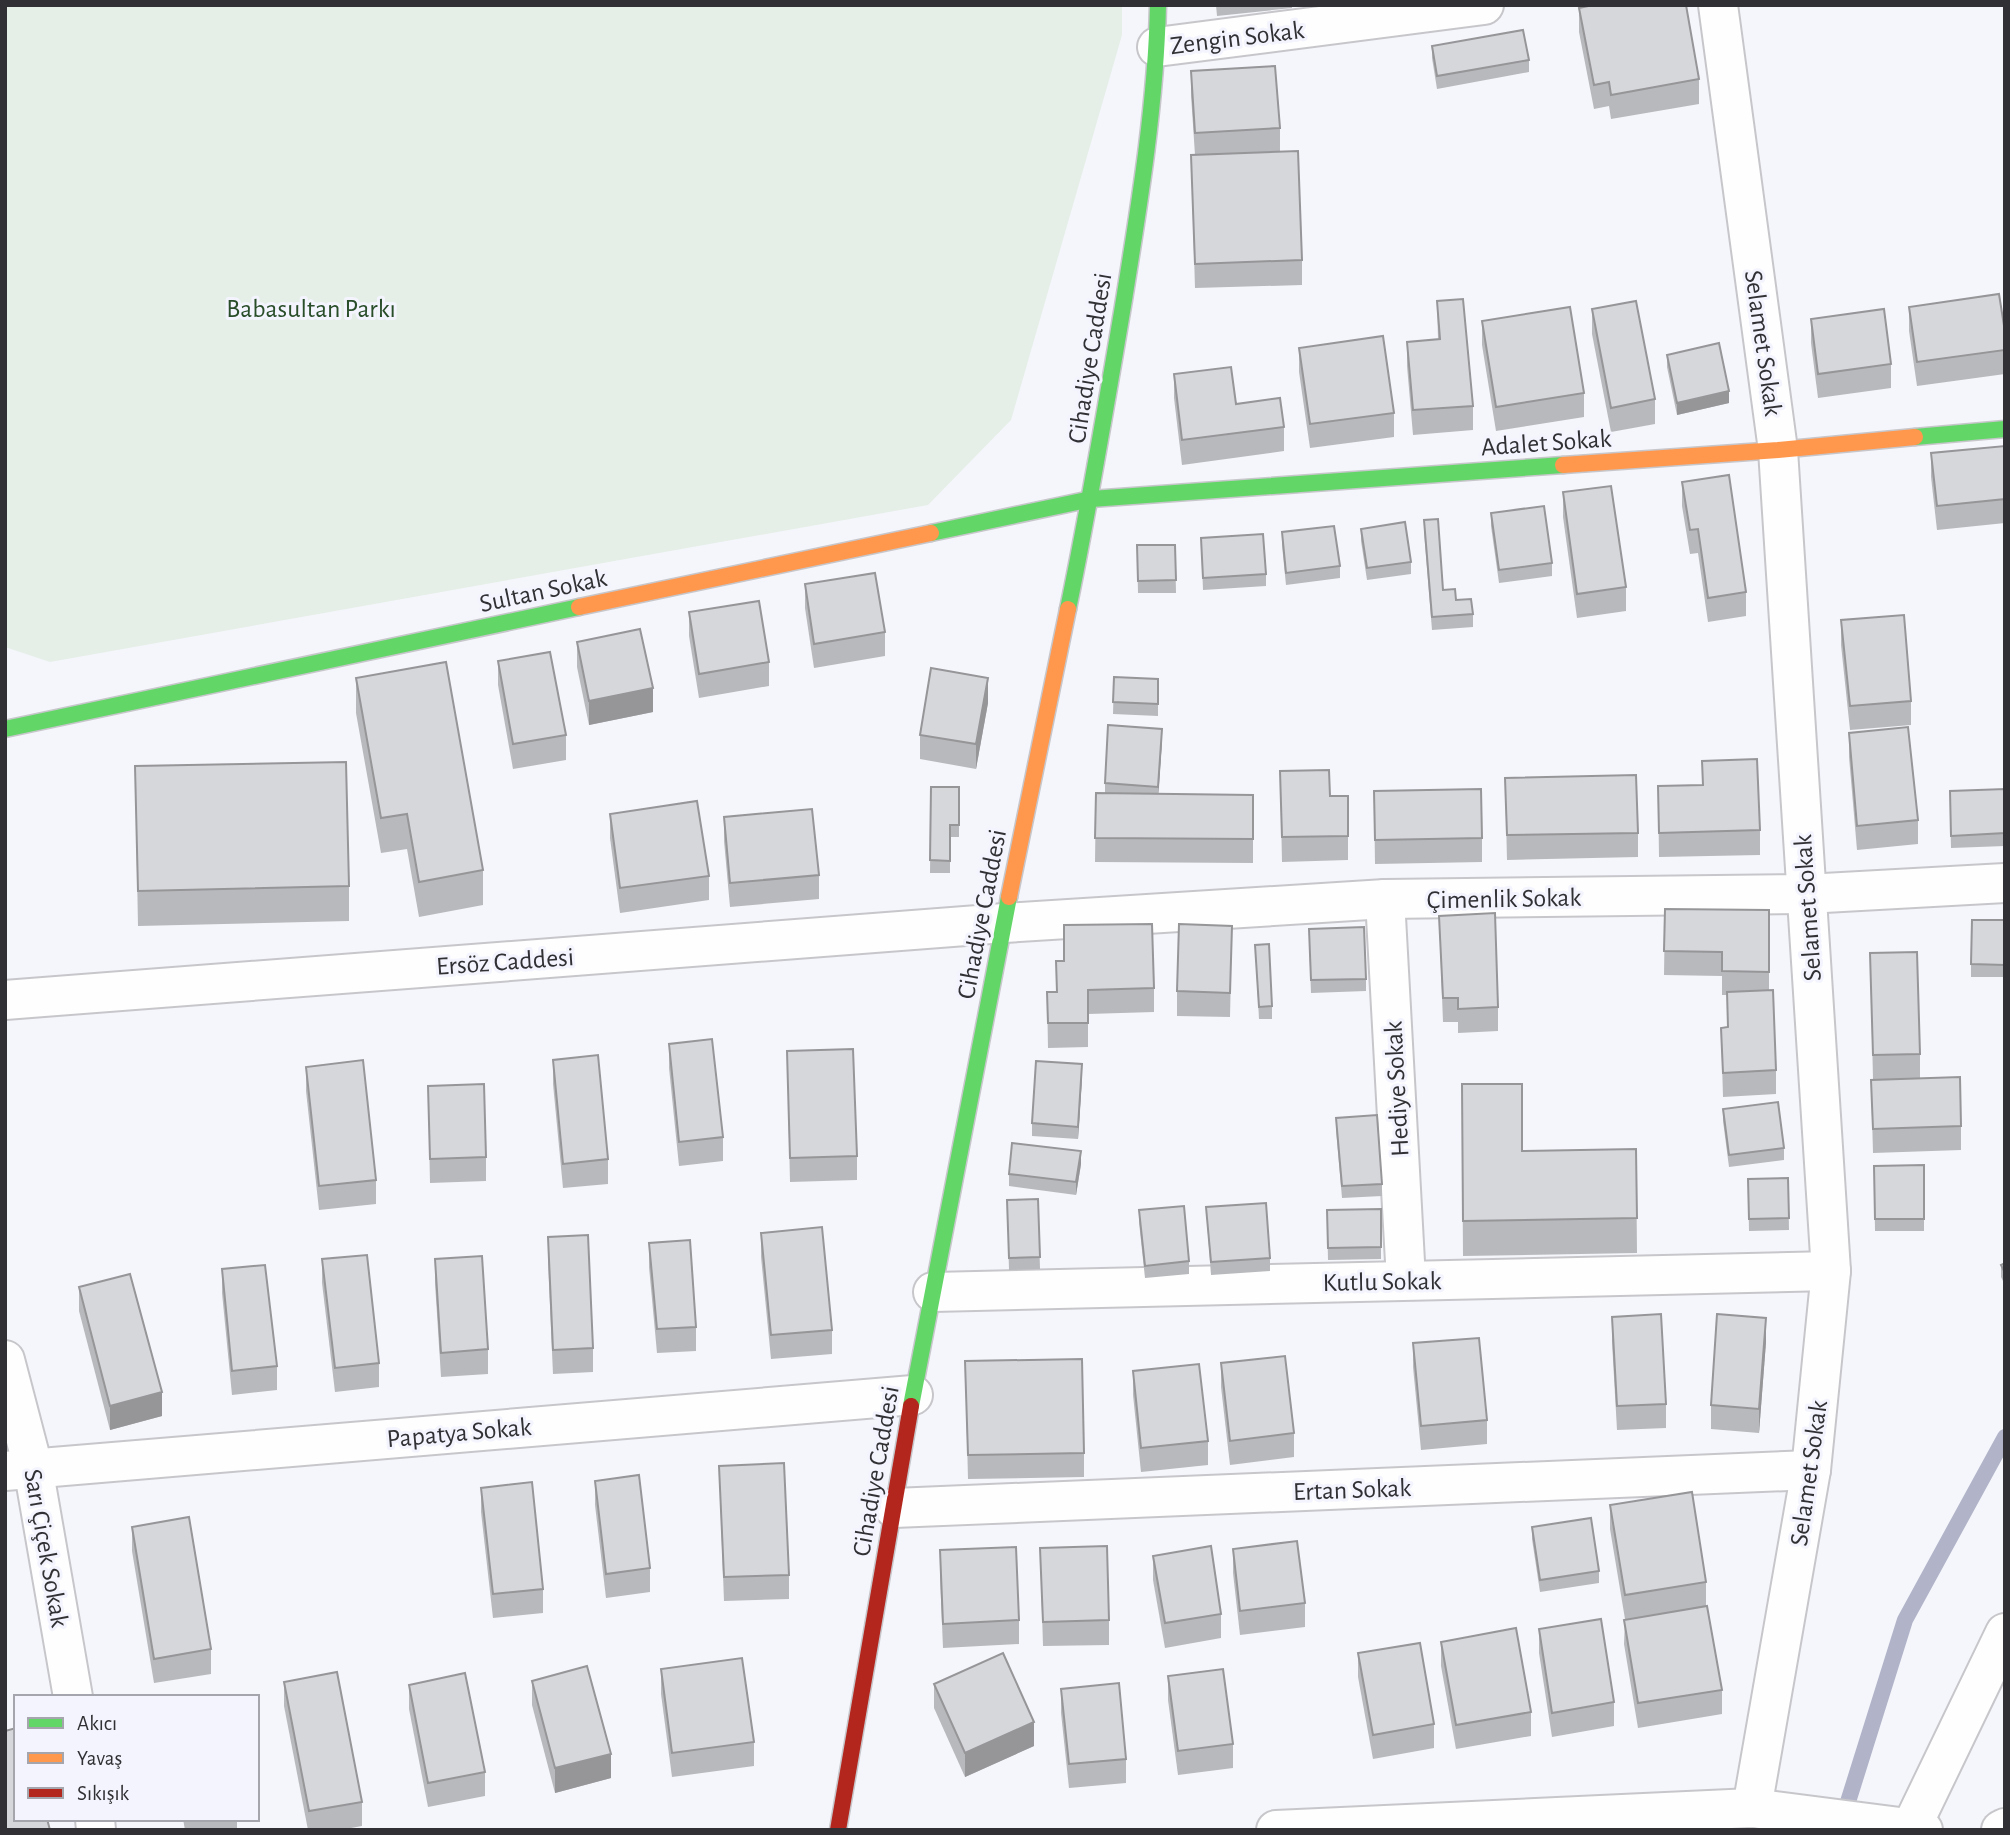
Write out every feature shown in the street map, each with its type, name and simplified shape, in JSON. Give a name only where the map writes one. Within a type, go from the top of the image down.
[{"type":"street","name":"Cihadiye Caddesi","points":[[838,1830],[913,1395],[1004,923],[1091,499],[1135,230],[1157,47],[1158,5]]},
{"type":"street","name":"Zengin Sokak","points":[[1157,47],[1485,5]]},
{"type":"street","name":"Selamet Sokak","points":[[1718,5],[1778,450],[1831,1271],[1811,1470],[1752,1808]]},
{"type":"street","name":"Adalet Sokak","points":[[1091,499],[1778,450],[2005,429]]},
{"type":"street","name":"Sultan Sokak","points":[[5,729],[1091,499]]},
{"type":"street","name":"Çimenlik Sokak","points":[[1004,923],[1385,899],[1806,894],[2005,883]]},
{"type":"street","name":"Hediye Sokak","points":[[1385,899],[1406,1280]]},
{"type":"street","name":"Ersöz Caddesi","points":[[5,1000],[1004,923]]},
{"type":"street","name":"Kutlu Sokak","points":[[933,1292],[1831,1271]]},
{"type":"street","name":"Sarı Çiçek Sokak","points":[[5,1360],[19,1469],[73,1695]]},
{"type":"street","name":"Papatya Sokak","points":[[19,1469],[913,1395]]},
{"type":"street","name":"Ertan Sokak","points":[[894,1507],[1811,1470]]},
{"type":"street","points":[[1276,1830],[1752,1808],[1914,1829],[2005,1633]]},
{"type":"green space","name":"Babasultan Parkı","points":[[5,5],[1122,5],[1122,35],[1011,420],[928,505],[50,662],[5,647]]},
{"type":"building","points":[[1593,5],[1686,5],[1699,79],[1611,95],[1609,82],[1594,85],[1579,8]]},
{"type":"building","points":[[1523,30],[1529,60],[1437,76],[1432,46]]},
{"type":"building","points":[[1275,66],[1280,128],[1195,133],[1191,71]]},
{"type":"building","points":[[1298,151],[1302,260],[1195,264],[1191,155]]},
{"type":"building","points":[[1999,294],[2005,350],[1917,362],[1909,307]]},
{"type":"building","points":[[1463,299],[1473,406],[1413,410],[1407,342],[1440,339],[1437,301]]},
{"type":"building","points":[[1636,301],[1655,399],[1611,408],[1592,309]]},
{"type":"building","points":[[1570,307],[1584,393],[1496,407],[1482,321]]},
{"type":"building","points":[[1884,309],[1891,364],[1818,374],[1811,319]]},
{"type":"building","points":[[1383,336],[1394,413],[1310,424],[1299,348]]},
{"type":"building","points":[[1719,343],[1729,391],[1677,403],[1667,355]]},
{"type":"building","points":[[1231,367],[1236,404],[1280,398],[1284,427],[1182,440],[1174,374]]},
{"type":"building","points":[[2005,446],[2005,499],[1937,506],[1931,453]]},
{"type":"building","points":[[1729,475],[1746,592],[1708,598],[1698,529],[1690,530],[1682,482]]},
{"type":"building","points":[[1611,486],[1626,587],[1577,594],[1563,492]]},
{"type":"building","points":[[1544,506],[1552,563],[1499,570],[1491,513]]},
{"type":"building","points":[[1438,519],[1443,590],[1455,589],[1456,600],[1471,599],[1473,614],[1432,617],[1424,520]]},
{"type":"building","points":[[1405,522],[1411,562],[1367,568],[1361,529]]},
{"type":"building","points":[[1334,526],[1340,566],[1286,573],[1282,532]]},
{"type":"building","points":[[1263,534],[1266,574],[1203,578],[1201,538]]},
{"type":"building","points":[[1137,545],[1175,545],[1176,580],[1138,581]]},
{"type":"building","points":[[875,573],[885,632],[814,644],[805,584]]},
{"type":"building","points":[[759,601],[769,662],[699,674],[689,612]]},
{"type":"building","points":[[1904,615],[1911,701],[1850,706],[1841,620]]},
{"type":"building","points":[[640,629],[653,688],[589,701],[577,642]]},
{"type":"building","points":[[550,652],[566,735],[513,744],[498,661]]},
{"type":"building","points":[[446,662],[483,870],[419,882],[407,814],[381,818],[356,678]]},
{"type":"building","points":[[931,668],[988,678],[976,744],[920,735]]},
{"type":"building","points":[[1114,677],[1158,679],[1158,704],[1113,702]]},
{"type":"building","points":[[1108,725],[1162,729],[1158,787],[1105,783]]},
{"type":"building","points":[[1908,727],[1918,820],[1857,826],[1849,733]]},
{"type":"building","points":[[1757,759],[1760,830],[1659,833],[1658,786],[1703,785],[1702,761]]},
{"type":"building","points":[[346,762],[349,886],[138,891],[135,766]]},
{"type":"building","points":[[1329,770],[1330,796],[1348,796],[1348,836],[1282,837],[1280,771]]},
{"type":"building","points":[[1636,775],[1638,833],[1507,835],[1505,778]]},
{"type":"building","points":[[931,787],[959,787],[959,825],[950,825],[950,861],[930,860]]},
{"type":"building","points":[[1481,789],[1482,838],[1375,840],[1374,791]]},
{"type":"building","points":[[2005,789],[2005,833],[1951,836],[1950,791]]},
{"type":"building","points":[[1096,793],[1253,795],[1253,839],[1095,838]]},
{"type":"building","points":[[697,801],[709,876],[620,888],[610,814]]},
{"type":"building","points":[[812,809],[819,875],[730,883],[724,817]]},
{"type":"building","points":[[1665,909],[1769,910],[1769,972],[1722,971],[1722,952],[1664,951]]},
{"type":"building","points":[[1495,913],[1498,1007],[1458,1009],[1458,998],[1443,998],[1439,916]]},
{"type":"building","points":[[1972,920],[2005,920],[2005,965],[1971,964]]},
{"type":"building","points":[[1152,924],[1154,988],[1088,990],[1088,1023],[1048,1023],[1047,992],[1057,992],[1056,961],[1064,961],[1064,925]]},
{"type":"building","points":[[1179,924],[1232,926],[1230,993],[1177,991]]},
{"type":"building","points":[[1364,927],[1366,979],[1311,980],[1309,929]]},
{"type":"building","points":[[1269,944],[1272,1006],[1259,1007],[1255,945]]},
{"type":"building","points":[[1917,952],[1920,1054],[1873,1055],[1870,953]]},
{"type":"building","points":[[1773,990],[1776,1070],[1723,1073],[1721,1028],[1728,1027],[1727,992]]},
{"type":"building","points":[[712,1039],[723,1137],[679,1142],[669,1044]]},
{"type":"building","points":[[853,1049],[857,1156],[790,1158],[787,1051]]},
{"type":"building","points":[[598,1055],[608,1159],[563,1164],[553,1060]]},
{"type":"building","points":[[363,1060],[376,1180],[319,1186],[306,1067]]},
{"type":"building","points":[[1036,1061],[1082,1064],[1078,1127],[1032,1123]]},
{"type":"building","points":[[1960,1077],[1961,1126],[1873,1129],[1871,1080]]},
{"type":"building","points":[[484,1084],[486,1157],[430,1159],[428,1086]]},
{"type":"building","points":[[1462,1084],[1522,1084],[1522,1151],[1636,1149],[1637,1218],[1463,1221]]},
{"type":"building","points":[[1778,1102],[1784,1148],[1729,1155],[1723,1109]]},
{"type":"building","points":[[1377,1115],[1382,1184],[1342,1186],[1336,1118]]},
{"type":"building","points":[[1012,1143],[1081,1151],[1076,1182],[1009,1174]]},
{"type":"building","points":[[1924,1165],[1924,1219],[1875,1219],[1874,1166]]},
{"type":"building","points":[[1788,1178],[1789,1218],[1749,1219],[1748,1179]]},
{"type":"building","points":[[1038,1199],[1040,1257],[1009,1258],[1007,1200]]},
{"type":"building","points":[[1266,1203],[1270,1258],[1211,1262],[1206,1207]]},
{"type":"building","points":[[1184,1206],[1189,1261],[1145,1266],[1139,1210]]},
{"type":"building","points":[[1381,1209],[1381,1247],[1328,1248],[1327,1210]]},
{"type":"building","points":[[822,1227],[832,1330],[771,1335],[761,1233]]},
{"type":"building","points":[[588,1235],[593,1348],[553,1350],[548,1237]]},
{"type":"building","points":[[690,1240],[696,1327],[657,1329],[649,1243]]},
{"type":"building","points":[[367,1255],[379,1363],[335,1368],[322,1259]]},
{"type":"building","points":[[482,1256],[488,1349],[441,1353],[435,1259]]},
{"type":"building","points":[[265,1265],[277,1366],[232,1371],[222,1269]]},
{"type":"building","points":[[130,1274],[162,1392],[110,1406],[79,1287]]},
{"type":"building","points":[[1661,1314],[1666,1404],[1617,1406],[1612,1317]]},
{"type":"building","points":[[1717,1314],[1766,1318],[1759,1409],[1711,1405]]},
{"type":"building","points":[[1479,1338],[1487,1420],[1421,1426],[1413,1343]]},
{"type":"building","points":[[1285,1356],[1294,1433],[1230,1441],[1221,1363]]},
{"type":"building","points":[[1082,1359],[1084,1453],[968,1455],[965,1361]]},
{"type":"building","points":[[1199,1364],[1208,1441],[1141,1448],[1133,1371]]},
{"type":"building","points":[[784,1463],[789,1575],[724,1577],[719,1466]]},
{"type":"building","points":[[639,1475],[650,1568],[606,1574],[595,1481]]},
{"type":"building","points":[[532,1482],[543,1589],[493,1594],[481,1488]]},
{"type":"building","points":[[1692,1492],[1706,1582],[1625,1595],[1610,1505]]},
{"type":"building","points":[[189,1517],[211,1649],[154,1659],[132,1527]]},
{"type":"building","points":[[1591,1518],[1599,1571],[1540,1580],[1532,1527]]},
{"type":"building","points":[[1297,1541],[1305,1603],[1240,1611],[1233,1549]]},
{"type":"building","points":[[1107,1546],[1109,1620],[1043,1622],[1040,1548]]},
{"type":"building","points":[[1211,1546],[1221,1614],[1165,1623],[1153,1556]]},
{"type":"building","points":[[1016,1547],[1019,1620],[943,1624],[940,1550]]},
{"type":"building","points":[[1707,1606],[1722,1690],[1638,1703],[1624,1620]]},
{"type":"building","points":[[1601,1619],[1614,1702],[1552,1713],[1539,1629]]},
{"type":"building","points":[[1516,1628],[1531,1712],[1456,1725],[1441,1642]]},
{"type":"building","points":[[1420,1643],[1434,1724],[1373,1735],[1358,1653]]},
{"type":"building","points":[[1003,1653],[1034,1722],[965,1753],[934,1684]]},
{"type":"building","points":[[742,1658],[754,1742],[672,1753],[661,1669]]},
{"type":"building","points":[[587,1666],[611,1754],[555,1768],[532,1681]]},
{"type":"building","points":[[1223,1669],[1233,1744],[1178,1751],[1168,1676]]},
{"type":"building","points":[[337,1672],[362,1802],[309,1811],[284,1682]]},
{"type":"building","points":[[465,1673],[485,1772],[428,1783],[409,1685]]},
{"type":"building","points":[[1119,1683],[1126,1759],[1069,1764],[1061,1689]]},
{"type":"building","points":[[14,1729],[14,1821],[48,1821],[50,1830],[5,1830],[5,1731]]},
{"type":"waterway","points":[[1842,1821],[1905,1620],[2005,1437]]},
{"type":"traffic: fast","points":[[1068,609],[1104,420],[1141,194],[1154,80],[1158,5]]},
{"type":"traffic: fast","points":[[1915,437],[2005,429]]},
{"type":"traffic: fast","points":[[931,533],[1091,499],[1563,465]]},
{"type":"traffic: fast","points":[[5,729],[579,607]]},
{"type":"traffic: fast","points":[[911,1406],[1009,897]]},
{"type":"traffic: slow","points":[[1563,465],[1915,437]]},
{"type":"traffic: slow","points":[[579,607],[931,533]]},
{"type":"traffic: slow","points":[[1009,897],[1068,609]]},
{"type":"traffic: jam","points":[[838,1830],[911,1406]]}]
